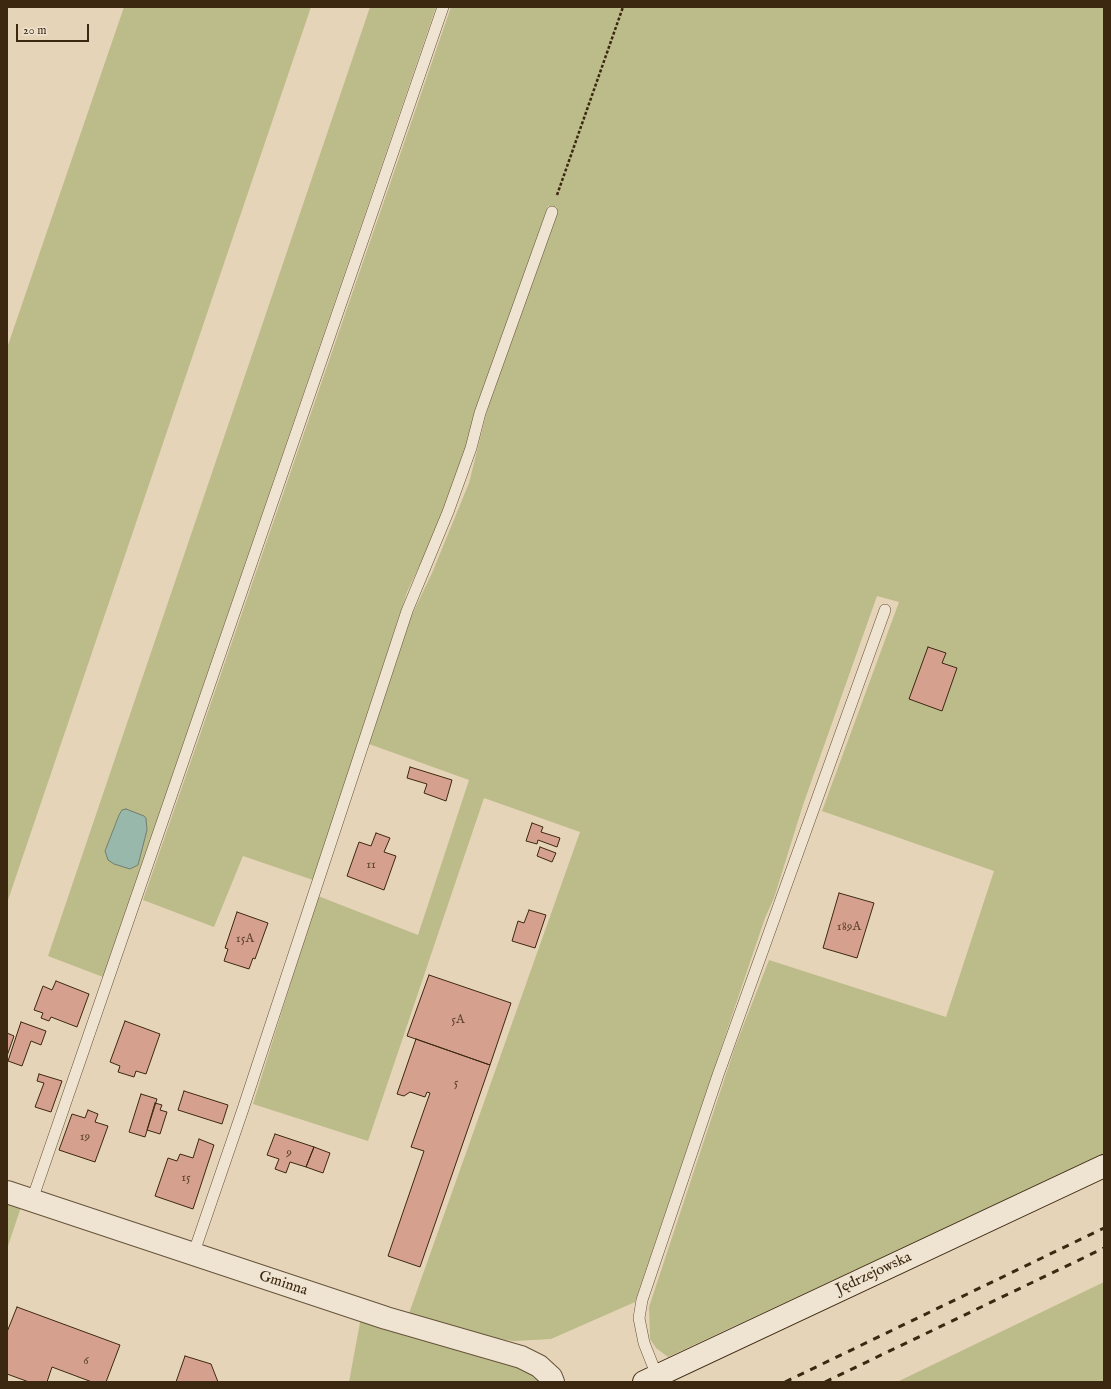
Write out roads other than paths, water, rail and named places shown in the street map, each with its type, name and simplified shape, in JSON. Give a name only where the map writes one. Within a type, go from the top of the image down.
[{"type":"street","name":"Jędrzejowska","points":[[650,1379],[1104,1166]]},
{"type":"street","name":"Gminna","points":[[7,1192],[386,1318],[521,1357],[539,1366],[551,1377],[553,1382]]},
{"type":"lane","points":[[32,1200],[442,7]]},
{"type":"lane","points":[[193,1255],[243,1109],[407,611],[451,505],[471,448],[480,413],[552,212]]},
{"type":"lane","points":[[650,1379],[639,1318],[642,1300],[721,1068],[885,610]]},
{"type":"railway","points":[[785,1382],[1104,1228]]},
{"type":"railway","points":[[825,1382],[1104,1248]]}]
